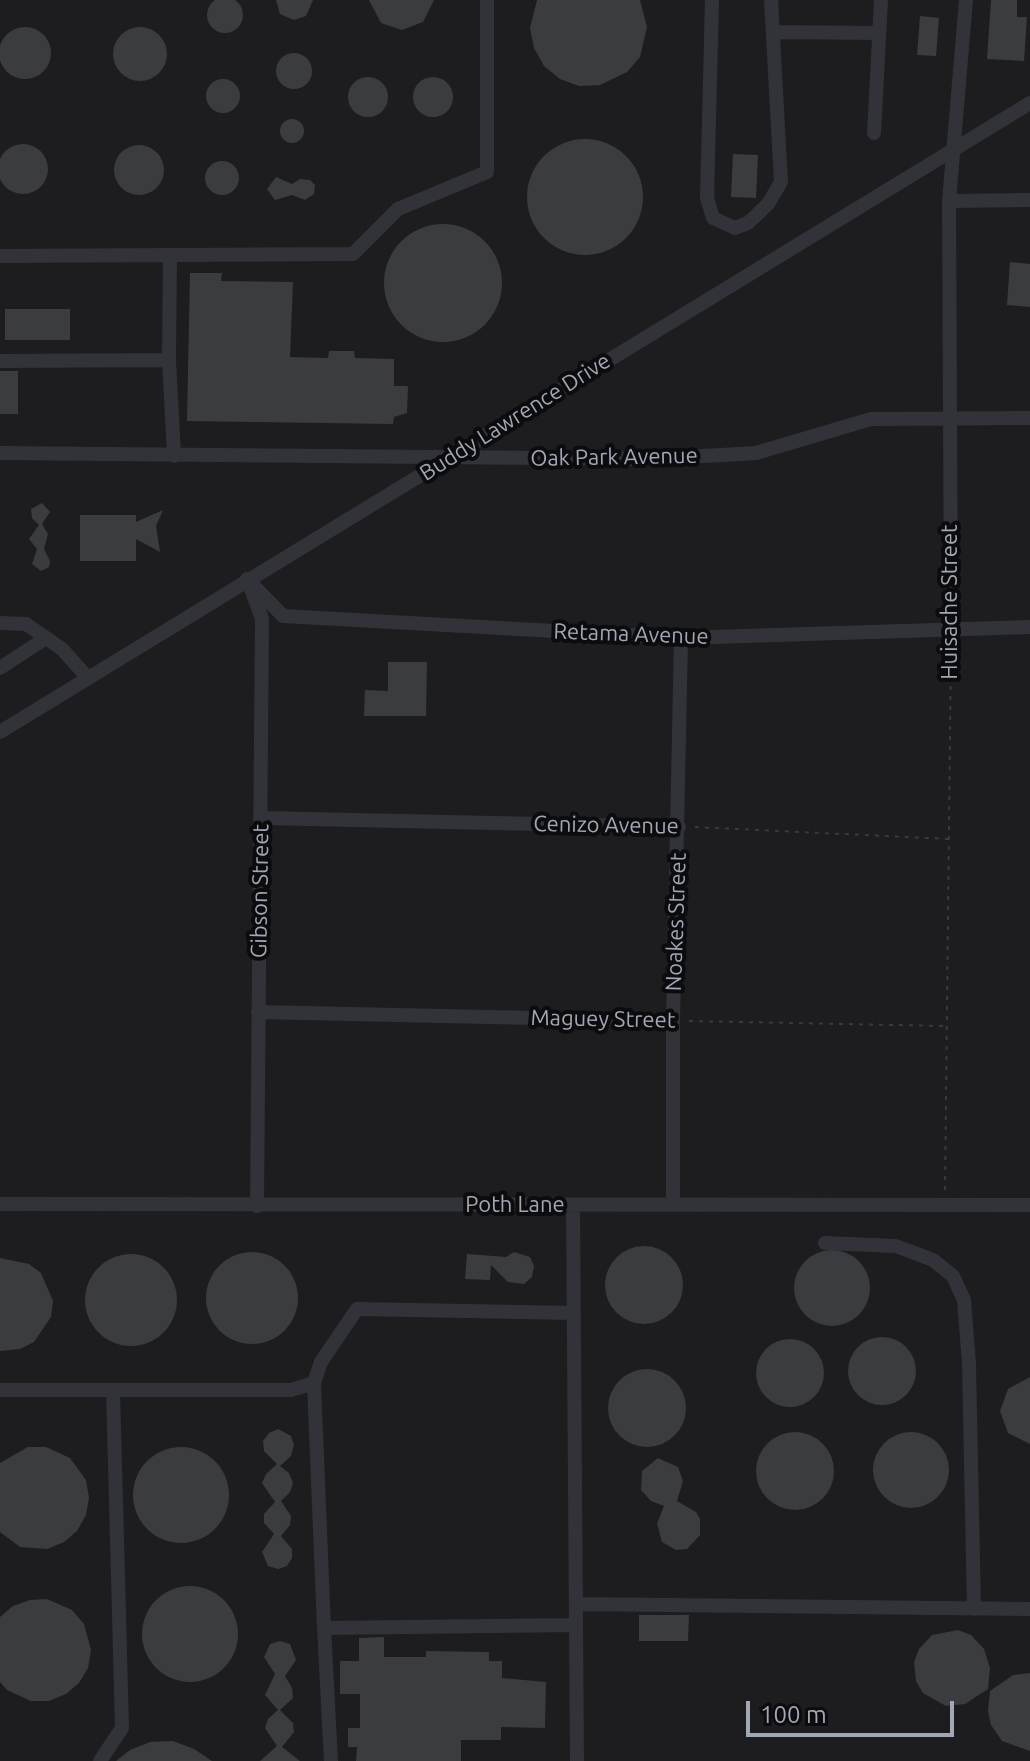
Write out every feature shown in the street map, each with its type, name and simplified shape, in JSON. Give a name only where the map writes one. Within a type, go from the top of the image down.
[{"type":"street","points":[[0,256],[353,254],[398,209],[487,172],[487,0]]},
{"type":"street","points":[[712,0],[707,198],[713,218],[735,228],[748,223],[768,204],[781,182],[771,0]]},
{"type":"street","points":[[874,133],[881,0]]},
{"type":"street","name":"Huisache Street","points":[[951,627],[949,201],[966,0]]},
{"type":"street","points":[[773,32],[879,33]]},
{"type":"street","name":"Buddy Lawrence Drive","points":[[0,732],[1030,103]]},
{"type":"street","points":[[949,201],[1030,200]]},
{"type":"street","points":[[170,255],[169,360],[174,456]]},
{"type":"street","points":[[0,361],[169,360]]},
{"type":"street","name":"Oak Park Avenue","points":[[0,453],[651,459],[756,453],[871,419],[949,416],[1030,418]]},
{"type":"street","name":"Retama Avenue","points":[[247,579],[283,616],[681,638],[951,627],[1030,627]]},
{"type":"street","name":"Gibson Street","points":[[247,579],[262,619],[257,1206]]},
{"type":"street","points":[[0,623],[26,624],[62,649],[88,678]]},
{"type":"street","points":[[0,668],[46,638]]},
{"type":"street","name":"Noakes Street","points":[[673,1205],[673,1021],[681,638]]},
{"type":"street","name":"Cenizo Avenue","points":[[262,818],[679,827]]},
{"type":"street","name":"Maguey Street","points":[[258,1012],[673,1021]]},
{"type":"street","name":"Poth Lane","points":[[0,1204],[1030,1205]]},
{"type":"street","points":[[573,1205],[577,1761]]},
{"type":"street","points":[[825,1243],[896,1246],[933,1260],[953,1276],[964,1300],[969,1364],[974,1609]]},
{"type":"street","points":[[331,1761],[314,1383],[321,1362],[357,1309],[574,1313]]},
{"type":"street","points":[[0,1390],[291,1390],[314,1383]]},
{"type":"street","points":[[100,1761],[122,1728],[113,1390]]},
{"type":"street","points":[[576,1604],[1030,1609]]},
{"type":"street","points":[[324,1628],[576,1625]]},
{"type":"path","name":"Huisache Street","points":[[945,1205],[951,627]]},
{"type":"path","name":"Cenizo Avenue","points":[[679,827],[950,839]]},
{"type":"path","name":"Maguey Street","points":[[673,1021],[947,1026]]},
{"type":"shaded area","points":[[0,0],[1030,0],[1030,1761],[0,1761]]},
{"type":"building","points":[[225,-3],[237,3],[243,15],[237,27],[225,33],[213,27],[207,15],[213,3]]},
{"type":"building","points":[[276,0],[313,0],[306,16],[294,20],[280,14]]},
{"type":"building","points":[[369,0],[434,0],[423,22],[402,30],[381,23]]},
{"type":"building","points":[[537,0],[640,0],[647,27],[640,57],[627,72],[600,85],[579,86],[560,79],[544,66],[534,48],[530,28]]},
{"type":"building","points":[[991,0],[1017,0],[1017,17],[1027,17],[1024,61],[987,59]]},
{"type":"building","points":[[920,16],[939,18],[936,56],[917,55]]},
{"type":"building","points":[[25,27],[43,35],[51,53],[43,71],[25,79],[7,71],[-1,53],[7,35]]},
{"type":"building","points":[[140,27],[159,35],[167,54],[159,73],[140,81],[121,73],[113,54],[121,35]]},
{"type":"building","points":[[294,53],[307,58],[312,71],[307,84],[294,89],[281,84],[276,71],[281,58]]},
{"type":"building","points":[[368,77],[382,83],[388,97],[382,111],[368,117],[354,111],[348,97],[354,83]]},
{"type":"building","points":[[433,77],[447,83],[453,97],[447,111],[433,117],[419,111],[413,97],[419,83]]},
{"type":"building","points":[[223,79],[235,84],[240,96],[235,108],[223,113],[211,108],[206,96],[211,84]]},
{"type":"building","points":[[292,119],[301,122],[304,131],[301,140],[292,143],[283,140],[280,131],[283,122]]},
{"type":"building","points":[[585,139],[607,143],[626,156],[639,175],[643,197],[639,219],[626,238],[607,251],[585,255],[563,251],[544,238],[531,219],[527,197],[531,175],[544,156],[563,143]]},
{"type":"building","points":[[23,144],[41,151],[48,169],[41,187],[23,194],[5,187],[-2,169],[5,151]]},
{"type":"building","points":[[139,145],[157,152],[164,170],[157,188],[139,195],[121,188],[114,170],[121,152]]},
{"type":"building","points":[[733,154],[758,155],[756,198],[731,197]]},
{"type":"building","points":[[222,161],[234,166],[239,178],[234,190],[222,195],[210,190],[205,178],[210,166]]},
{"type":"building","points":[[276,177],[292,184],[300,179],[310,180],[315,185],[314,194],[305,200],[292,195],[275,200],[267,189]]},
{"type":"building","points":[[443,224],[466,228],[485,241],[498,260],[502,283],[498,306],[485,325],[466,338],[443,342],[420,338],[401,325],[388,306],[384,283],[388,260],[401,241],[420,228]]},
{"type":"building","points":[[1010,262],[1030,264],[1030,307],[1007,305]]},
{"type":"building","points":[[190,273],[222,273],[221,281],[293,282],[290,357],[328,358],[329,351],[354,351],[355,358],[394,359],[394,386],[408,386],[407,413],[394,417],[393,424],[187,421]]},
{"type":"building","points":[[5,309],[70,309],[70,340],[5,340]]},
{"type":"building","points":[[0,371],[18,371],[18,414],[0,414]]},
{"type":"building","points":[[42,503],[50,512],[42,524],[48,534],[44,549],[50,561],[49,567],[41,571],[32,564],[37,549],[29,539],[39,525],[32,518],[31,509]]},
{"type":"building","points":[[163,510],[156,526],[160,552],[136,539],[136,561],[80,561],[80,515],[136,515],[136,522]]},
{"type":"building","points":[[388,662],[427,662],[426,716],[364,716],[365,690],[388,691]]},
{"type":"building","points":[[644,1246],[659,1249],[672,1257],[680,1270],[683,1285],[680,1300],[672,1313],[659,1321],[644,1324],[629,1321],[616,1313],[608,1300],[605,1285],[608,1270],[616,1257],[629,1249]]},
{"type":"building","points":[[832,1250],[847,1253],[859,1261],[867,1273],[870,1288],[867,1303],[859,1315],[847,1323],[832,1326],[817,1323],[805,1315],[797,1303],[794,1288],[797,1273],[805,1261],[817,1253]]},
{"type":"building","points":[[252,1252],[270,1255],[285,1265],[295,1280],[298,1298],[295,1316],[285,1331],[270,1341],[252,1344],[234,1341],[219,1331],[209,1316],[206,1298],[209,1280],[219,1265],[234,1255]]},
{"type":"building","points":[[514,1252],[530,1257],[534,1266],[532,1277],[524,1284],[508,1282],[491,1265],[490,1280],[465,1279],[467,1254],[506,1257]]},
{"type":"building","points":[[131,1254],[149,1257],[164,1267],[174,1282],[177,1300],[174,1318],[164,1333],[149,1343],[131,1346],[113,1343],[98,1333],[88,1318],[85,1300],[88,1282],[98,1267],[113,1257]]},
{"type":"building","points":[[0,1258],[29,1264],[41,1273],[53,1301],[51,1317],[34,1342],[20,1349],[0,1351]]},
{"type":"building","points":[[889,1337],[910,1352],[916,1371],[914,1384],[906,1395],[889,1405],[875,1405],[858,1395],[850,1384],[848,1364],[858,1347],[869,1339]]},
{"type":"building","points":[[783,1339],[797,1339],[809,1344],[819,1354],[824,1373],[819,1392],[809,1402],[797,1407],[783,1407],[771,1402],[761,1392],[756,1380],[756,1366],[761,1354],[771,1344]]},
{"type":"building","points":[[647,1369],[662,1372],[679,1386],[686,1408],[683,1423],[669,1440],[647,1447],[632,1444],[615,1430],[608,1408],[611,1393],[625,1376]]},
{"type":"building","points":[[1030,1377],[1030,1444],[1008,1433],[1000,1411],[1008,1389]]},
{"type":"building","points":[[278,1429],[291,1436],[294,1445],[291,1456],[280,1466],[289,1473],[293,1483],[290,1492],[281,1501],[291,1516],[290,1525],[281,1536],[292,1549],[292,1558],[287,1566],[278,1569],[268,1566],[262,1552],[274,1534],[264,1523],[264,1514],[275,1502],[262,1483],[266,1474],[277,1464],[264,1451],[263,1441],[269,1433]]},
{"type":"building","points":[[795,1432],[810,1435],[823,1443],[831,1456],[834,1471],[831,1486],[823,1499],[810,1507],[795,1510],[780,1507],[767,1499],[759,1486],[756,1471],[759,1456],[767,1443],[780,1435]]},
{"type":"building","points":[[911,1432],[926,1435],[938,1443],[946,1455],[949,1470],[946,1485],[938,1497],[926,1505],[911,1508],[896,1505],[884,1497],[876,1485],[873,1470],[876,1455],[884,1443],[896,1435]]},
{"type":"building","points":[[28,1447],[46,1447],[70,1458],[86,1480],[89,1498],[86,1515],[77,1531],[64,1542],[47,1549],[20,1547],[0,1532],[0,1463]]},
{"type":"building","points":[[181,1447],[199,1451],[215,1461],[225,1477],[229,1495],[225,1513],[215,1529],[199,1539],[181,1543],[163,1539],[147,1529],[137,1513],[133,1495],[137,1477],[147,1461],[163,1451]]},
{"type":"building","points":[[658,1458],[678,1467],[683,1481],[677,1501],[696,1512],[700,1519],[700,1535],[687,1549],[676,1550],[662,1542],[657,1524],[664,1506],[651,1501],[641,1490],[642,1471]]},
{"type":"building","points":[[190,1586],[208,1589],[224,1600],[235,1616],[238,1634],[235,1652],[224,1668],[208,1679],[190,1682],[172,1679],[156,1668],[145,1652],[142,1634],[145,1616],[156,1600],[172,1589]]},
{"type":"building","points":[[47,1599],[72,1610],[84,1624],[91,1650],[88,1668],[79,1683],[66,1694],[49,1701],[31,1701],[7,1690],[0,1682],[0,1617],[13,1606],[30,1600]]},
{"type":"building","points":[[639,1615],[689,1615],[688,1641],[639,1641]]},
{"type":"building","points":[[958,1630],[971,1635],[984,1649],[990,1668],[988,1689],[965,1704],[946,1706],[923,1693],[916,1681],[914,1662],[919,1649],[932,1635]]},
{"type":"building","points":[[384,1637],[384,1657],[426,1657],[426,1651],[489,1652],[489,1661],[502,1661],[502,1678],[546,1682],[545,1728],[501,1727],[501,1740],[461,1740],[461,1761],[356,1761],[357,1747],[348,1747],[348,1728],[360,1728],[360,1694],[340,1694],[340,1661],[359,1661],[359,1638]]},
{"type":"building","points":[[280,1641],[290,1644],[296,1660],[285,1676],[292,1688],[293,1698],[280,1710],[293,1723],[294,1732],[282,1747],[300,1761],[260,1761],[277,1746],[265,1728],[268,1719],[278,1710],[265,1695],[275,1674],[264,1657],[270,1644]]},
{"type":"building","points":[[1030,1673],[1030,1751],[1002,1741],[991,1725],[988,1711],[990,1691],[1013,1675]]},
{"type":"building","points":[[173,1741],[194,1749],[212,1761],[116,1761],[130,1750],[150,1742]]}]
